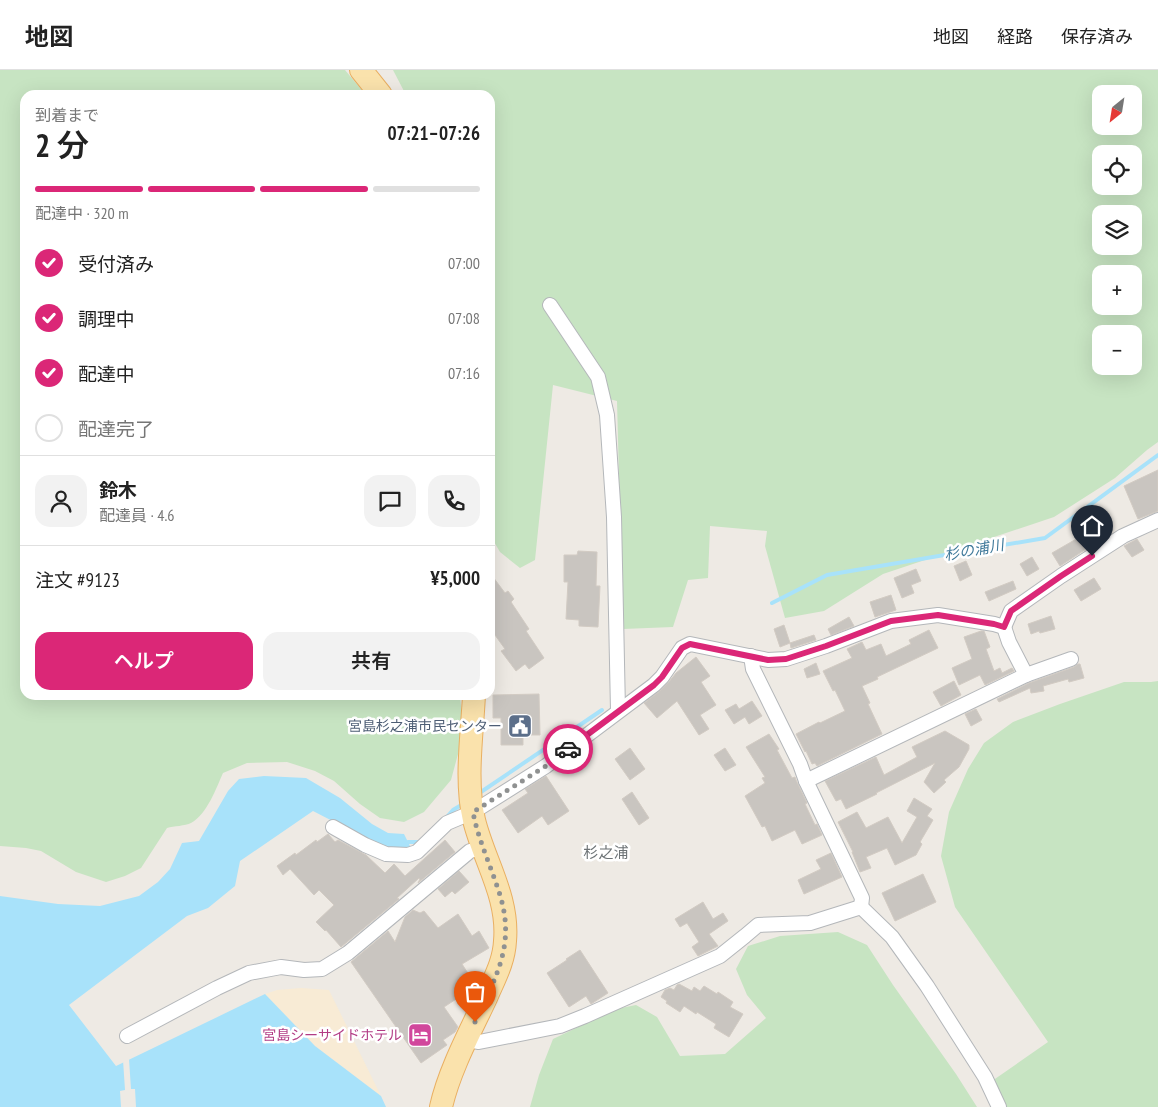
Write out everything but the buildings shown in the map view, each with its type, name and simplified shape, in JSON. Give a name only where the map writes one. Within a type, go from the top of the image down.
[{"type":"main road","points":[[361,70],[377,90]]},
{"type":"main road","points":[[441,1107],[448,1084],[500,968],[505,942],[506,929],[503,903],[474,821],[471,799],[474,700]]},
{"type":"street","points":[[550,305],[598,377],[607,415],[614,517],[618,711]]},
{"type":"street","points":[[1026,674],[1009,642],[1004,627],[1011,611],[1123,536],[1158,520]]},
{"type":"street","points":[[333,827],[365,845],[386,854],[408,856],[417,852],[471,799],[546,766],[654,685],[662,677],[682,648],[690,644],[768,660],[786,659],[891,621],[938,615],[1004,627]]},
{"type":"street","points":[[751,656],[753,669],[800,764],[806,781],[862,898],[861,908]]},
{"type":"street","points":[[806,781],[1026,674],[1071,659]]},
{"type":"street","points":[[127,1036],[249,973],[281,967],[304,970],[322,969],[348,953],[470,851],[483,848]]},
{"type":"street","points":[[467,1040],[479,1042],[560,1026],[720,956],[758,924],[810,923],[861,908]]},
{"type":"street","points":[[861,908],[892,938],[927,986],[985,1077],[999,1107]]},
{"type":"green space","points":[[0,70],[345,70],[362,90],[20,90],[20,700],[460,700],[461,743],[451,780],[424,812],[404,822],[380,818],[360,804],[334,781],[315,771],[287,762],[247,763],[223,773],[210,801],[197,819],[186,825],[167,828],[141,868],[106,882],[76,872],[41,851],[0,846]]},
{"type":"green space","points":[[393,70],[1158,70],[1158,442],[1115,478],[1054,517],[883,574],[824,611],[785,618],[765,546],[767,531],[710,526],[708,578],[688,580],[673,627],[623,629],[617,401],[553,385],[535,560],[520,568],[500,552],[495,544],[495,90],[403,90]]},
{"type":"green space","points":[[1158,681],[1158,1107],[1004,1107],[992,1081],[1048,1042],[955,907],[941,856],[949,812],[968,769],[984,743],[1013,722],[1124,682]]},
{"type":"green space","points":[[838,932],[867,945],[977,1107],[530,1107],[539,1075],[553,1039],[616,1009],[636,1005],[657,1017],[680,1056],[725,1054],[766,1018],[747,995],[736,969],[748,946],[780,936]]},
{"type":"sand","points":[[301,988],[329,990],[381,1096],[315,1046],[265,994],[277,990]]},
{"type":"water","points":[[264,776],[306,778],[340,798],[372,824],[388,833],[404,834],[412,850],[383,847],[313,811],[240,861],[235,886],[208,908],[187,916],[69,1005],[116,1066],[265,994],[315,1046],[381,1096],[386,1107],[0,1107],[0,896],[58,904],[100,906],[139,896],[158,882],[170,869],[182,843],[199,841],[228,791],[239,779]]},
{"type":"pier","points":[[129,1059],[131,1089],[135,1089],[136,1107],[121,1107],[120,1091],[125,1090],[123,1060]]},
{"type":"waterway","name":"杉の浦川","points":[[772,603],[827,575],[1045,538],[1158,455]]},
{"type":"waterway","name":"杉の浦川","points":[[478,794],[602,710]]},
{"type":"waterway","name":"杉の浦川","points":[[446,818],[453,810],[463,804]]},
{"type":"waterway","name":"杉の浦川","points":[[408,842],[421,842]]},
{"type":"way so far","points":[[475,1022],[500,968],[506,929],[503,903],[474,821],[473,812],[546,766],[568,749]]},
{"type":"place","name":"宮島杉之浦市民センター","points":[[520,726]]},
{"type":"place","name":"宮島シーサイドホテル","points":[[420,1035]]},
{"type":"district","name":"杉之浦","points":[[606,853]]},
{"type":"route","points":[[568,749],[654,685],[662,677],[682,648],[690,644],[768,660],[786,659],[891,621],[938,615],[1004,627],[1011,611],[1092,556]]}]
